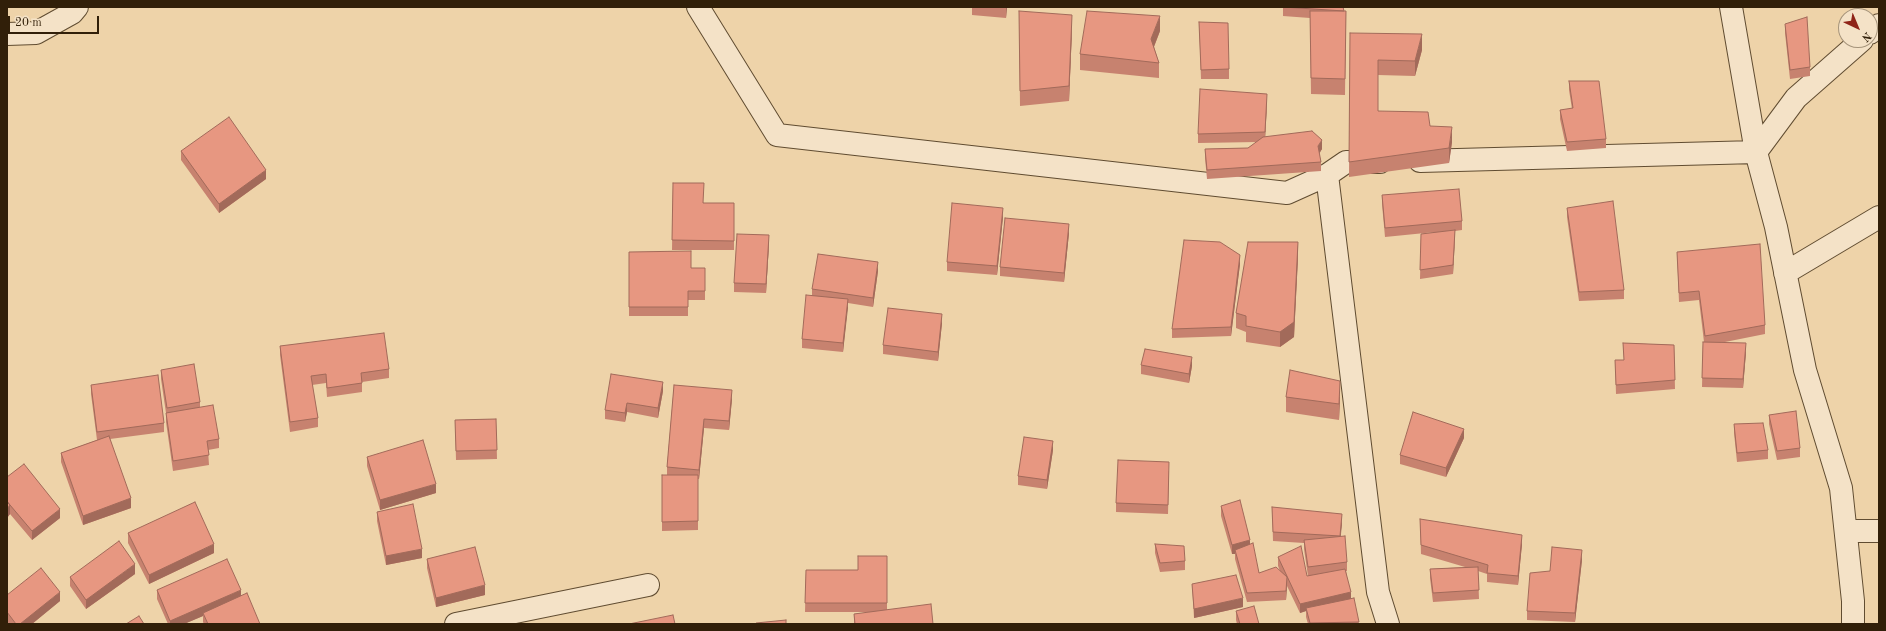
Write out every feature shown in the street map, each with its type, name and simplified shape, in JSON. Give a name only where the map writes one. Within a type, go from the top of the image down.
[{"type":"street","points":[[7,34],[36,33],[72,13],[77,7]]},
{"type":"street","points":[[698,7],[776,136],[1287,194],[1327,175],[1346,162],[1756,152]]},
{"type":"street","points":[[1731,7],[1756,152],[1776,227],[1805,370],[1841,488],[1854,601],[1853,624]]},
{"type":"street","points":[[1756,152],[1796,98],[1853,48]]},
{"type":"street","points":[[1327,175],[1378,592],[1388,624]]},
{"type":"street","points":[[1785,273],[1879,217]]},
{"type":"street","points":[[1846,531],[1879,531]]},
{"type":"street","points":[[456,624],[648,585]]},
{"type":"building","points":[[1283,7],[1343,7],[1344,11]]},
{"type":"building","points":[[1019,11],[1072,15],[1069,86],[1020,91]]},
{"type":"building","points":[[1087,11],[1160,16],[1151,39],[1159,63],[1080,54]]},
{"type":"building","points":[[1310,11],[1346,11],[1345,79],[1311,78]]},
{"type":"building","points":[[1807,17],[1810,67],[1790,70],[1785,24]]},
{"type":"building","points":[[1199,22],[1228,23],[1229,69],[1201,70]]},
{"type":"building","points":[[1350,33],[1422,34],[1415,61],[1378,60],[1378,111],[1428,112],[1430,126],[1452,127],[1449,148],[1349,162]]},
{"type":"building","points":[[1569,81],[1599,81],[1606,139],[1567,142],[1560,110],[1573,108]]},
{"type":"building","points":[[1200,89],[1267,94],[1265,132],[1198,134]]},
{"type":"building","points":[[229,117],[266,170],[219,204],[181,151]]},
{"type":"building","points":[[1312,131],[1322,140],[1318,146],[1321,162],[1207,170],[1205,149],[1248,148],[1263,137]]},
{"type":"building","points":[[673,183],[704,183],[703,203],[734,203],[734,241],[672,240]]},
{"type":"building","points":[[1459,189],[1462,221],[1385,228],[1382,195]]},
{"type":"building","points":[[1613,201],[1624,290],[1579,292],[1567,208]]},
{"type":"building","points":[[952,203],[1003,208],[997,266],[947,262]]},
{"type":"building","points":[[1005,218],[1069,224],[1064,273],[1000,267]]},
{"type":"building","points":[[1455,230],[1453,265],[1420,270],[1421,234]]},
{"type":"building","points":[[737,234],[769,235],[766,284],[734,283]]},
{"type":"building","points":[[1184,240],[1220,242],[1240,255],[1231,327],[1172,329]]},
{"type":"building","points":[[1248,242],[1298,242],[1294,322],[1280,332],[1246,326],[1246,316],[1236,313]]},
{"type":"building","points":[[1760,244],[1765,325],[1705,336],[1699,291],[1679,293],[1677,252]]},
{"type":"building","points":[[691,251],[691,268],[705,268],[705,291],[688,291],[688,307],[629,307],[629,252]]},
{"type":"building","points":[[818,254],[878,262],[873,298],[812,289]]},
{"type":"building","points":[[806,295],[848,299],[843,343],[802,339]]},
{"type":"building","points":[[888,308],[942,314],[938,352],[883,345]]},
{"type":"building","points":[[384,333],[389,369],[361,373],[362,383],[327,388],[326,374],[311,376],[318,418],[290,422],[280,346]]},
{"type":"building","points":[[1703,342],[1746,343],[1743,379],[1702,378]]},
{"type":"building","points":[[1623,343],[1674,345],[1675,380],[1616,385],[1615,360],[1624,360]]},
{"type":"building","points":[[1145,349],[1192,357],[1189,374],[1141,365]]},
{"type":"building","points":[[194,364],[200,402],[167,408],[161,370]]},
{"type":"building","points":[[1290,370],[1340,381],[1339,404],[1286,397]]},
{"type":"building","points":[[611,374],[663,382],[658,408],[627,403],[625,413],[605,410]]},
{"type":"building","points":[[158,375],[164,423],[97,432],[91,385]]},
{"type":"building","points":[[674,385],[732,390],[729,421],[704,419],[699,470],[667,467]]},
{"type":"building","points":[[213,405],[219,439],[207,441],[209,455],[173,461],[166,413]]},
{"type":"building","points":[[1796,411],[1800,448],[1777,451],[1769,415]]},
{"type":"building","points":[[1413,412],[1464,429],[1446,468],[1400,455]]},
{"type":"building","points":[[496,419],[497,450],[456,451],[455,420]]},
{"type":"building","points":[[1763,423],[1768,450],[1737,453],[1734,424]]},
{"type":"building","points":[[109,436],[131,498],[83,516],[61,453]]},
{"type":"building","points":[[1024,437],[1053,441],[1047,480],[1018,476]]},
{"type":"building","points":[[423,440],[436,484],[380,500],[367,457]]},
{"type":"building","points":[[1118,460],[1169,462],[1168,505],[1116,503]]},
{"type":"building","points":[[24,464],[60,509],[32,531],[7,501],[7,477]]},
{"type":"building","points":[[662,475],[698,475],[698,521],[662,522]]},
{"type":"building","points":[[1240,500],[1250,540],[1232,545],[1221,506]]},
{"type":"building","points":[[7,502],[10,505],[7,509]]},
{"type":"building","points":[[195,502],[214,544],[149,575],[128,533]]},
{"type":"building","points":[[413,504],[422,549],[386,556],[377,512]]},
{"type":"building","points":[[1272,507],[1342,514],[1340,536],[1273,532]]},
{"type":"building","points":[[1420,519],[1522,535],[1518,576],[1487,573],[1488,565],[1421,545]]},
{"type":"building","points":[[1345,536],[1347,562],[1308,567],[1304,540]]},
{"type":"building","points":[[119,541],[135,564],[86,600],[70,577]]},
{"type":"building","points":[[1253,543],[1259,573],[1276,567],[1287,577],[1286,591],[1247,593],[1235,550]]},
{"type":"building","points":[[1155,544],[1184,546],[1185,561],[1160,563]]},
{"type":"building","points":[[1301,546],[1307,576],[1345,569],[1351,592],[1300,604],[1278,557]]},
{"type":"building","points":[[475,547],[485,585],[436,598],[427,559]]},
{"type":"building","points":[[1552,547],[1582,550],[1575,613],[1527,611],[1530,573],[1550,571]]},
{"type":"building","points":[[858,556],[887,556],[887,603],[805,603],[806,570],[858,570]]},
{"type":"building","points":[[227,559],[241,590],[170,621],[157,590]]},
{"type":"building","points":[[1478,567],[1479,590],[1433,593],[1430,569]]},
{"type":"building","points":[[41,568],[60,592],[20,624],[16,624],[7,612],[7,595]]},
{"type":"building","points":[[1236,575],[1243,598],[1194,609],[1192,584]]},
{"type":"building","points":[[247,593],[260,624],[208,624],[203,613]]},
{"type":"building","points":[[1354,598],[1359,622],[1310,623],[1306,608]]},
{"type":"building","points":[[931,604],[933,624],[855,624],[854,614]]},
{"type":"building","points":[[1254,606],[1259,624],[1240,624],[1236,611]]},
{"type":"building","points":[[673,615],[675,624],[629,624]]},
{"type":"building","points":[[139,616],[144,624],[126,624]]},
{"type":"building","points":[[786,620],[786,624],[756,624],[756,623]]}]
